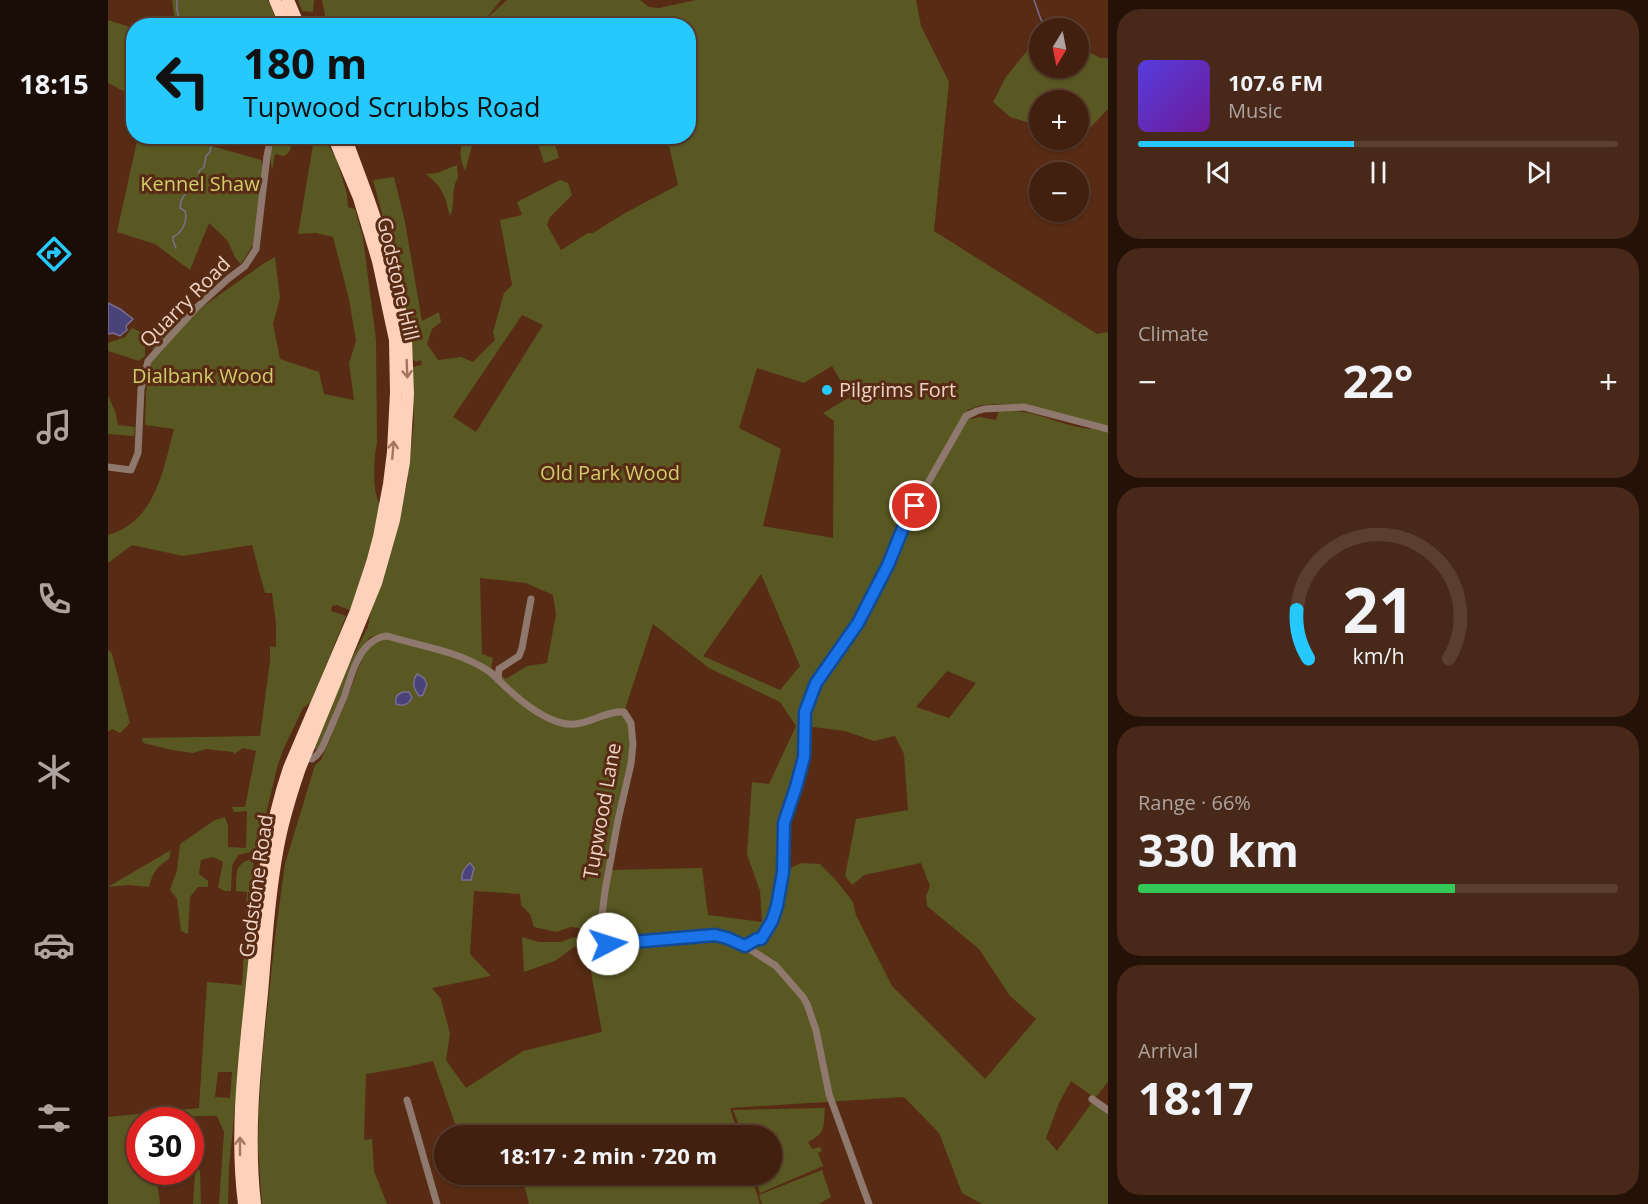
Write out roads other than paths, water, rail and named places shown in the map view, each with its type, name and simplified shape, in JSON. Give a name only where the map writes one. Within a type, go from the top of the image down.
[{"type":"highway","points":[[275,0],[283,18]]},
{"type":"highway","points":[[288,0],[296,18]]},
{"type":"highway","name":"Godstone Hill","points":[[336,144],[358,198],[378,261],[395,340],[394,442],[385,507]]},
{"type":"highway","name":"Godstone Hill","points":[[348,144],[390,262],[406,340],[408,394],[404,462],[400,485]]},
{"type":"highway","name":"Godstone Road","points":[[255,1204],[251,1167],[254,1077],[277,849],[290,796],[304,757],[376,583],[394,520],[400,485]]},
{"type":"highway","name":"Godstone Road","points":[[244,1204],[241,1167],[242,1103],[261,888],[269,841],[280,794],[289,768],[356,611],[377,545],[385,507]]},
{"type":"street","name":"Quarry Road","points":[[108,467],[131,470],[138,453],[141,389],[148,361],[197,307],[245,266],[256,249],[270,144]]},
{"type":"street","points":[[759,954],[761,939],[772,921],[777,906],[783,872],[784,823],[804,757],[805,712],[816,683],[858,623],[888,565],[905,523],[966,416],[983,409],[1024,407],[1108,429]]},
{"type":"street","points":[[498,680],[499,669],[519,656],[531,599]]},
{"type":"street","name":"Tupwood Lane","points":[[304,757],[312,759],[321,752],[352,673],[364,649],[378,637],[387,636],[451,653],[488,670],[524,703],[562,723],[590,722],[617,712],[624,712],[631,723],[633,744],[631,764],[605,891],[601,938],[604,942],[612,944],[715,935],[745,946],[776,966],[807,1004],[816,1030],[828,1094],[869,1204]]},
{"type":"street","points":[[745,946],[761,939]]},
{"type":"street","points":[[1092,1099],[1108,1110]]},
{"type":"street","points":[[407,1100],[437,1204]]},
{"type":"waterway","points":[[177,0],[179,18]]},
{"type":"waterway","points":[[1034,0],[1040,18]]},
{"type":"waterway","points":[[176,248],[173,237],[182,230],[186,219],[185,211],[180,208],[181,203],[184,195],[199,178],[199,171],[204,167],[211,145]]},
{"type":"place","name":"Pilgrims Fort","points":[[827,390]]},
{"type":"park label","name":"Kennel Shaw","points":[[200,184]]},
{"type":"park label","name":"Dialbank Wood","points":[[203,376]]},
{"type":"park label","name":"Old Park Wood","points":[[610,473]]}]
